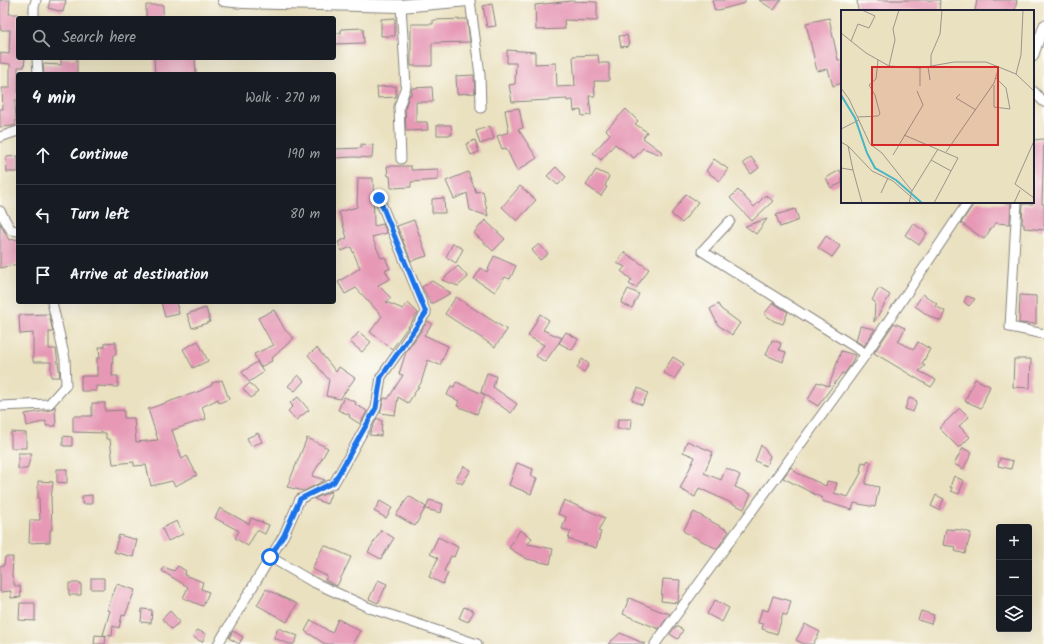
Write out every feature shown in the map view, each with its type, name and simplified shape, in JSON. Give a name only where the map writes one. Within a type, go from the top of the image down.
[{"type":"main road","points":[[224,0],[243,2],[401,6],[469,0]]},
{"type":"street","points":[[34,16],[36,0]]},
{"type":"street","points":[[469,0],[480,75],[481,108]]},
{"type":"street","points":[[401,6],[406,86],[399,108],[401,159]]},
{"type":"street","points":[[1034,54],[1044,25]]},
{"type":"street","points":[[37,60],[38,72]]},
{"type":"street","points":[[1034,92],[1044,102]]},
{"type":"street","points":[[0,137],[16,132]]},
{"type":"street","points":[[218,644],[284,535],[300,499],[334,482],[376,408],[381,377],[426,313],[379,198]]},
{"type":"street","points":[[655,644],[866,354],[967,203]]},
{"type":"street","points":[[1017,203],[1010,327],[1044,334]]},
{"type":"street","points":[[0,211],[11,230],[16,231]]},
{"type":"street","points":[[730,221],[702,250],[866,354]]},
{"type":"street","points":[[0,406],[49,404],[66,385],[65,359],[52,304]]},
{"type":"street","points":[[270,557],[313,582],[370,608],[477,644]]},
{"type":"building","points":[[0,0],[10,0],[9,14],[18,14],[18,16],[16,16],[16,60],[25,60],[24,67],[18,67],[18,72],[16,72],[16,125],[0,127],[0,109],[3,109],[2,88],[10,88],[10,64],[0,63],[0,53],[9,54],[10,30],[0,30]]},
{"type":"building","points":[[50,0],[66,0],[63,12],[48,8]]},
{"type":"building","points":[[712,0],[745,0],[745,3],[715,11]]},
{"type":"building","points":[[759,0],[781,0],[774,10]]},
{"type":"building","points":[[857,0],[940,0],[939,10],[858,10]]},
{"type":"building","points":[[977,0],[1017,0],[1015,10],[975,10]]},
{"type":"building","points":[[571,1],[597,2],[597,21],[564,20],[565,29],[536,30],[535,5]]},
{"type":"building","points":[[492,4],[496,26],[487,27],[483,6]]},
{"type":"building","points":[[146,5],[163,5],[163,16],[146,16]]},
{"type":"building","points":[[395,18],[395,36],[381,36],[381,19]]},
{"type":"building","points":[[829,18],[838,60],[841,60],[841,83],[833,86],[828,69],[817,71],[806,23]]},
{"type":"building","points":[[467,19],[470,42],[432,43],[432,66],[411,66],[411,24],[433,24],[433,20]]},
{"type":"building","points":[[363,28],[364,43],[336,44],[336,33],[341,33],[341,29]]},
{"type":"building","points":[[627,35],[629,46],[621,47],[619,36]]},
{"type":"building","points":[[507,50],[535,52],[535,64],[556,63],[557,87],[575,86],[573,56],[598,55],[599,63],[609,63],[609,81],[594,81],[595,96],[589,96],[591,115],[582,116],[581,110],[574,111],[573,100],[567,101],[567,99],[512,102],[509,85],[515,84],[516,63],[507,63]]},
{"type":"building","points":[[61,60],[77,60],[77,72],[44,72],[43,64],[61,65]]},
{"type":"building","points":[[154,60],[195,60],[196,72],[155,72]]},
{"type":"building","points":[[474,75],[475,93],[457,94],[456,76]]},
{"type":"building","points":[[396,86],[396,97],[378,98],[377,87]]},
{"type":"building","points":[[432,87],[433,102],[416,102],[416,122],[427,122],[428,130],[406,131],[405,108],[409,95],[411,95],[412,88]]},
{"type":"building","points":[[519,108],[523,128],[518,129],[537,158],[517,171],[506,148],[502,149],[497,136],[509,132],[505,110]]},
{"type":"building","points":[[626,109],[638,121],[635,124],[647,132],[643,138],[662,152],[661,155],[643,148],[634,158],[615,144],[601,160],[593,153],[610,134],[606,130]]},
{"type":"building","points":[[437,125],[451,125],[452,135],[437,135]]},
{"type":"building","points":[[490,126],[494,139],[480,144],[476,131]]},
{"type":"building","points":[[1044,139],[1042,204],[1044,204],[1044,230],[1024,228],[1024,224],[1022,224],[1023,204],[1034,203],[1034,140]]},
{"type":"building","points":[[475,140],[479,152],[471,155],[466,144]]},
{"type":"building","points":[[361,144],[373,145],[372,158],[336,158],[336,149],[361,148]]},
{"type":"building","points":[[16,156],[16,172],[7,172],[6,157]]},
{"type":"building","points":[[751,157],[759,168],[751,174],[743,163]]},
{"type":"building","points":[[714,159],[728,169],[720,181],[706,171]]},
{"type":"building","points":[[387,166],[411,166],[411,170],[438,169],[438,180],[411,182],[411,187],[391,188]]},
{"type":"building","points":[[556,167],[566,177],[558,185],[547,176]]},
{"type":"building","points":[[596,170],[609,176],[605,186],[607,187],[601,196],[586,185]]},
{"type":"building","points":[[840,170],[841,183],[831,188],[826,178]]},
{"type":"building","points":[[468,172],[476,192],[483,191],[488,216],[470,210],[467,193],[454,199],[446,181]]},
{"type":"building","points":[[358,178],[373,178],[374,226],[383,224],[387,233],[372,237],[381,258],[385,257],[390,269],[385,270],[390,279],[378,285],[391,298],[386,302],[403,309],[408,303],[418,313],[392,349],[370,332],[382,316],[356,288],[345,294],[338,282],[360,268],[351,247],[342,251],[338,242],[347,238],[339,212],[357,207]]},
{"type":"building","points":[[520,186],[536,200],[517,221],[502,207]]},
{"type":"building","points":[[738,190],[754,207],[766,195],[773,201],[752,221],[730,198]]},
{"type":"building","points":[[686,194],[698,202],[682,223],[671,214]]},
{"type":"building","points":[[444,198],[445,213],[432,213],[432,199]]},
{"type":"building","points":[[974,203],[1011,203],[1010,224],[995,223],[984,239],[961,223]]},
{"type":"building","points":[[795,209],[799,220],[780,227],[776,215]]},
{"type":"building","points":[[767,219],[756,234],[745,226]]},
{"type":"building","points":[[414,220],[427,256],[411,261],[397,226]]},
{"type":"building","points":[[485,220],[505,239],[493,251],[474,233]]},
{"type":"building","points":[[0,223],[9,240],[16,239],[16,264],[0,268]]},
{"type":"building","points":[[913,223],[927,233],[919,245],[905,235]]},
{"type":"building","points":[[826,236],[840,246],[832,257],[818,248]]},
{"type":"building","points":[[453,243],[463,249],[456,263],[446,257]]},
{"type":"building","points":[[539,244],[548,254],[540,260],[532,250]]},
{"type":"building","points":[[624,252],[649,269],[636,288],[629,284],[632,280],[621,271],[625,267],[617,263]]},
{"type":"building","points":[[494,256],[516,266],[510,279],[505,277],[495,292],[474,279],[481,268],[487,272]]},
{"type":"building","points":[[458,266],[468,277],[458,286],[442,280]]},
{"type":"building","points":[[432,281],[451,293],[431,304],[422,287]]},
{"type":"building","points":[[879,288],[890,295],[874,322],[875,302],[872,300]]},
{"type":"building","points":[[628,289],[639,294],[632,308],[621,303]]},
{"type":"building","points":[[923,294],[937,304],[935,306],[945,311],[941,321],[929,316],[915,306]]},
{"type":"building","points":[[1020,295],[1036,296],[1036,324],[1019,323]]},
{"type":"building","points":[[967,296],[975,299],[969,306],[964,302]]},
{"type":"building","points":[[456,297],[507,330],[495,347],[445,314]]},
{"type":"building","points":[[773,303],[788,312],[783,324],[774,321],[764,314]]},
{"type":"building","points":[[162,304],[176,304],[179,314],[165,317]]},
{"type":"building","points":[[718,304],[721,309],[740,323],[732,335],[718,325],[710,309]]},
{"type":"building","points":[[206,308],[210,322],[192,328],[187,314]]},
{"type":"building","points":[[274,310],[285,330],[294,338],[271,359],[272,361],[260,367],[254,354],[274,345],[258,318]]},
{"type":"building","points":[[49,314],[53,332],[49,332],[49,349],[56,349],[60,377],[51,377],[51,362],[33,362],[33,333],[20,334],[19,315]]},
{"type":"building","points":[[540,314],[549,320],[543,330],[562,338],[545,362],[536,356],[544,345],[528,336]]},
{"type":"building","points":[[428,321],[432,324],[424,335],[448,346],[440,365],[428,360],[421,383],[408,403],[398,397],[395,415],[380,413],[384,398],[388,399],[403,375],[399,374],[406,352]]},
{"type":"building","points":[[894,323],[905,328],[898,342],[914,349],[918,342],[930,349],[922,364],[925,366],[919,371],[936,380],[931,387],[874,353]]},
{"type":"building","points":[[860,326],[875,329],[864,346],[856,341]]},
{"type":"building","points":[[359,332],[371,342],[362,352],[350,342]]},
{"type":"building","points":[[566,332],[578,339],[572,350],[559,343]]},
{"type":"building","points":[[772,340],[781,343],[779,350],[786,352],[783,362],[766,355]]},
{"type":"building","points":[[198,341],[208,361],[193,368],[183,349]]},
{"type":"building","points":[[116,342],[116,355],[113,355],[112,376],[118,376],[118,387],[96,386],[96,391],[81,391],[81,376],[97,376],[97,358],[100,358],[99,347],[105,347],[105,343]]},
{"type":"building","points":[[317,348],[336,372],[339,367],[355,378],[340,399],[326,396],[329,380],[308,355]]},
{"type":"building","points":[[841,351],[855,355],[852,363],[844,374],[842,373],[818,406],[808,400],[817,382],[829,386]]},
{"type":"building","points":[[673,357],[684,364],[674,379],[663,372]]},
{"type":"building","points":[[582,359],[589,364],[584,372],[577,368]]},
{"type":"building","points":[[1014,359],[1031,359],[1030,388],[1013,387]]},
{"type":"building","points":[[257,362],[264,372],[249,382],[242,372]]},
{"type":"building","points":[[487,373],[496,376],[493,387],[517,404],[511,413],[481,392]]},
{"type":"building","points":[[298,375],[304,381],[295,391],[288,386]]},
{"type":"building","points":[[975,379],[990,386],[981,408],[965,401]]},
{"type":"building","points":[[222,380],[229,399],[219,403],[218,399],[202,407],[206,419],[172,430],[182,459],[187,456],[197,475],[175,486],[172,481],[151,486],[146,465],[134,466],[134,462],[113,464],[110,439],[106,439],[106,433],[73,432],[73,416],[92,416],[92,403],[105,403],[105,411],[124,410],[124,418],[134,418],[136,442],[158,440],[148,409],[200,391],[212,385],[212,383]]},
{"type":"building","points":[[456,382],[485,395],[477,414],[457,406],[459,401],[447,395],[451,386],[454,387]]},
{"type":"building","points":[[250,383],[258,392],[251,398],[243,389]]},
{"type":"building","points":[[638,388],[648,393],[642,405],[632,400]]},
{"type":"building","points":[[298,397],[309,410],[296,420],[288,411],[293,406],[290,403]]},
{"type":"building","points":[[344,397],[356,402],[355,404],[367,411],[360,424],[349,417],[350,415],[338,410]]},
{"type":"building","points":[[909,398],[917,401],[913,412],[905,409]]},
{"type":"building","points":[[55,406],[56,426],[46,426],[46,421],[27,426],[25,414],[51,410]]},
{"type":"building","points":[[960,408],[969,417],[959,426],[970,437],[959,448],[939,428]]},
{"type":"building","points":[[377,418],[382,421],[381,436],[369,435]]},
{"type":"building","points":[[618,419],[632,419],[631,429],[617,429]]},
{"type":"building","points":[[11,432],[26,433],[26,448],[11,448]]},
{"type":"building","points":[[258,433],[262,442],[251,446],[247,438]]},
{"type":"building","points":[[63,436],[72,437],[72,446],[63,446]]},
{"type":"building","points":[[307,438],[328,448],[312,476],[325,480],[304,491],[287,487]]},
{"type":"building","points":[[687,441],[713,452],[704,473],[721,480],[726,468],[740,475],[735,487],[751,494],[744,509],[699,488],[695,497],[680,489],[695,457],[683,452]]},
{"type":"building","points":[[761,445],[770,456],[766,466],[755,461]]},
{"type":"building","points":[[963,448],[972,453],[963,469],[954,464]]},
{"type":"building","points":[[18,453],[32,453],[27,469],[18,469]]},
{"type":"building","points":[[1000,458],[1013,461],[1011,469],[998,466]]},
{"type":"building","points":[[868,460],[871,462],[865,484],[879,487],[875,507],[854,503],[852,510],[822,501],[822,498],[783,478],[791,467],[797,473],[826,486],[827,481],[837,483],[834,493],[848,497],[862,471],[860,471],[862,462],[866,463]]},
{"type":"building","points":[[517,463],[533,469],[531,476],[537,478],[531,494],[509,485]]},
{"type":"building","points":[[464,466],[471,470],[462,484],[455,480]]},
{"type":"building","points":[[57,469],[67,469],[67,483],[57,482]]},
{"type":"building","points":[[954,476],[964,481],[959,494],[951,491],[952,487],[950,487]]},
{"type":"building","points":[[38,481],[53,482],[51,499],[52,530],[50,530],[50,542],[29,543],[30,520],[40,520]]},
{"type":"building","points":[[332,491],[327,504],[314,499]]},
{"type":"building","points":[[92,495],[92,504],[82,504],[82,496]]},
{"type":"building","points":[[936,495],[944,499],[939,510],[931,506]]},
{"type":"building","points":[[409,496],[426,507],[415,526],[396,515]]},
{"type":"building","points":[[429,500],[443,504],[441,513],[426,509]]},
{"type":"building","points":[[564,500],[605,518],[598,531],[601,532],[596,548],[568,539],[571,531],[562,529],[566,517],[558,514]]},
{"type":"building","points":[[380,501],[392,508],[386,518],[374,511]]},
{"type":"building","points":[[220,508],[249,524],[251,518],[269,525],[265,534],[257,530],[248,546],[235,538],[239,531],[215,518]]},
{"type":"building","points":[[694,512],[729,531],[717,549],[683,531]]},
{"type":"building","points":[[177,521],[183,534],[168,541],[162,528]]},
{"type":"building","points":[[946,529],[961,530],[971,533],[965,554],[955,551],[956,547],[943,545]]},
{"type":"building","points":[[381,530],[394,538],[381,559],[368,552]]},
{"type":"building","points":[[520,530],[532,538],[528,544],[553,549],[550,564],[527,559],[509,548]]},
{"type":"building","points":[[119,535],[137,540],[133,557],[114,552]]},
{"type":"building","points":[[438,537],[458,547],[454,557],[451,556],[444,571],[448,573],[443,584],[429,577],[438,558],[430,554]]},
{"type":"building","points":[[324,545],[351,557],[337,586],[325,580],[327,576],[312,569]]},
{"type":"building","points":[[5,557],[13,557],[12,576],[15,586],[20,586],[21,597],[11,598],[11,591],[0,592],[0,566],[4,565]]},
{"type":"building","points":[[178,566],[186,571],[184,575],[203,582],[201,589],[209,592],[203,606],[183,598],[188,587],[162,571],[164,567],[174,571]]},
{"type":"building","points":[[91,578],[104,578],[104,589],[91,589]]},
{"type":"building","points":[[663,579],[680,580],[678,603],[661,601]]},
{"type":"building","points":[[378,580],[387,584],[378,603],[369,599]]},
{"type":"building","points":[[69,583],[81,583],[81,595],[69,595]]},
{"type":"building","points":[[117,584],[135,590],[125,616],[122,615],[119,628],[113,626],[112,636],[103,635],[110,611],[107,610]]},
{"type":"building","points":[[266,589],[297,604],[287,622],[257,605]]},
{"type":"building","points":[[773,596],[791,601],[787,616],[783,614],[777,634],[762,629],[763,624],[758,623],[762,609],[768,611]]},
{"type":"building","points":[[629,598],[670,614],[659,629],[623,614]]},
{"type":"building","points":[[715,600],[729,608],[722,622],[707,614]]},
{"type":"building","points":[[20,603],[35,603],[35,621],[19,620]]},
{"type":"building","points":[[464,607],[474,611],[468,622],[459,618]]},
{"type":"building","points":[[142,609],[152,610],[151,623],[141,622]]},
{"type":"building","points":[[170,611],[180,622],[171,629],[162,619]]},
{"type":"building","points":[[921,611],[934,615],[931,624],[918,620]]},
{"type":"building","points":[[338,619],[360,631],[352,644],[325,644],[305,631],[311,620],[332,633]]},
{"type":"building","points":[[805,624],[820,632],[813,644],[804,644],[796,640]]},
{"type":"building","points":[[676,626],[683,630],[678,639],[670,634]]},
{"type":"building","points":[[278,628],[298,636],[294,644],[289,644],[274,638]]},
{"type":"building","points":[[197,630],[206,634],[202,642],[193,637]]},
{"type":"building","points":[[233,631],[243,637],[239,644],[229,638]]},
{"type":"building","points":[[620,633],[645,644],[608,644]]},
{"type":"building","points":[[95,635],[106,636],[105,644],[94,644]]},
{"type":"route","points":[[270,557],[284,535],[300,499],[334,482],[376,408],[381,377],[426,313],[379,198]]}]
